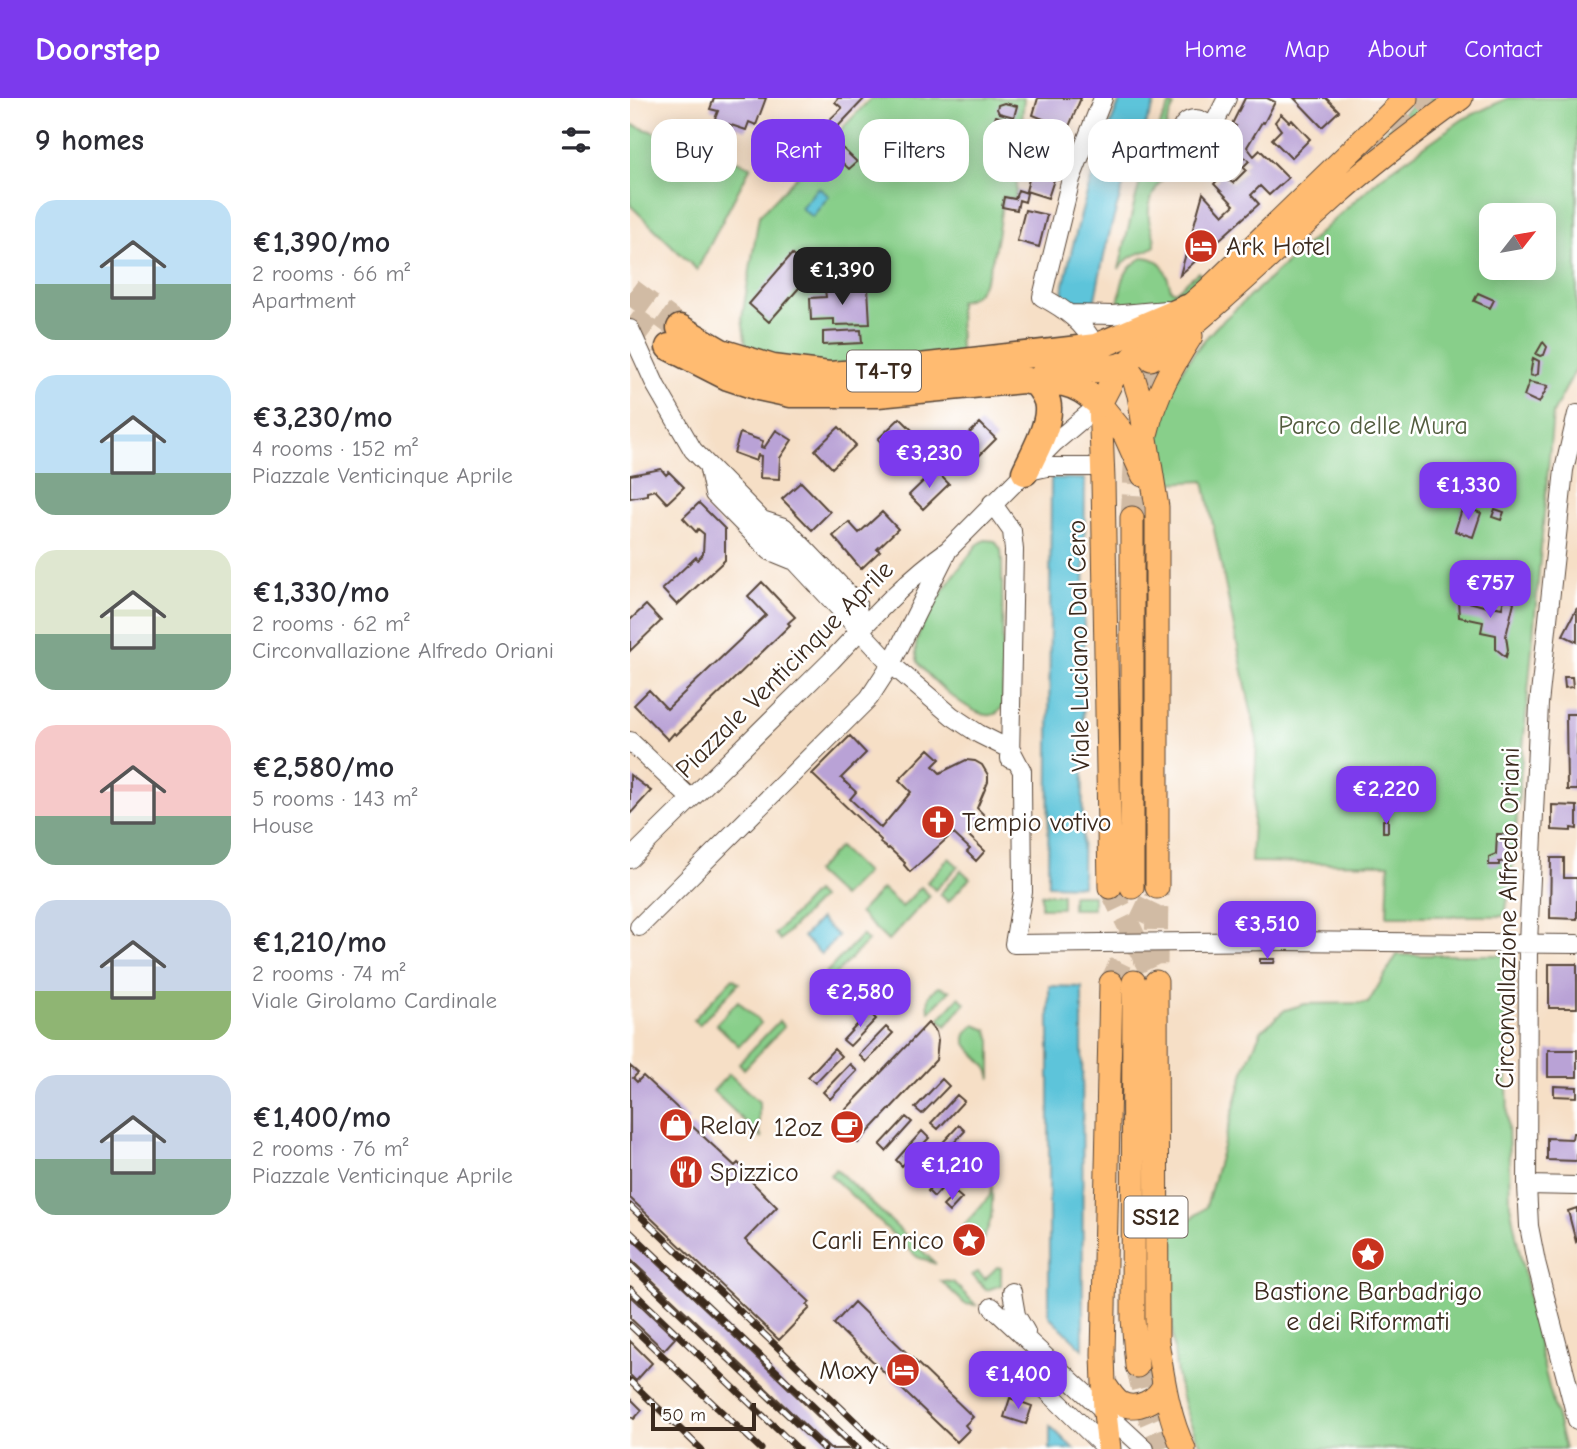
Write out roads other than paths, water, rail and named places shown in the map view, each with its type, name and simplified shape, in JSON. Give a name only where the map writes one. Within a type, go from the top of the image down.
[{"type":"highway","name":"T4-T9","points":[[1100,404],[1077,387],[1063,383],[1029,382],[878,394],[791,394],[728,377],[674,338],[773,368],[829,375],[1096,347],[1195,314]]},
{"type":"highway","points":[[1096,347],[1125,365]]},
{"type":"highway","name":"T4-T9","points":[[1029,382],[1076,369],[1103,370],[1125,365]]},
{"type":"highway","points":[[1025,472],[1039,442],[1049,409],[1042,391],[1029,382]]},
{"type":"main road","points":[[1157,507],[1125,435],[1100,404],[1114,377],[1125,365],[1145,363],[1406,98]]},
{"type":"main road","points":[[1145,437],[1150,415],[1195,314],[1406,138],[1461,98]]},
{"type":"main road","points":[[1125,365],[1133,376],[1139,396],[1157,507],[1157,887]]},
{"type":"main road","name":"Viale Luciano Dal Cero","points":[[1100,404],[1121,887],[1132,518]]},
{"type":"main road","points":[[1134,982],[1133,1319],[1137,1366]]},
{"type":"main road","name":"SS12","points":[[1134,982],[1157,1342],[1164,1384],[1184,1449]]},
{"type":"main road","name":"SS12","points":[[1108,1449],[1103,1355],[1134,982]]},
{"type":"main road","points":[[1105,1385],[1119,1402],[1130,1406],[1149,1402],[1159,1395],[1164,1384]]},
{"type":"street","points":[[1096,347],[1089,333],[1069,314],[1042,298],[1071,179],[1103,98]]},
{"type":"street","points":[[1214,119],[1227,98]]},
{"type":"street","points":[[1069,314],[1195,314]]},
{"type":"street","points":[[630,329],[656,386],[689,444],[708,465],[762,520],[891,664],[952,716],[979,734],[1011,750],[1022,771],[1023,892],[1014,944]]},
{"type":"street","name":"Piazzale Venticinque Aprile","points":[[630,859],[822,670],[859,630],[929,563],[948,550],[1064,433],[1100,404]]},
{"type":"street","name":"Circonvallazione Alfredo Oriani","points":[[1577,414],[1564,470],[1539,704],[1528,943],[1527,1185],[1529,1226],[1536,1262],[1577,1420]]},
{"type":"street","points":[[708,465],[714,494],[770,551],[797,562]]},
{"type":"street","points":[[1025,472],[1047,467],[1102,467]]},
{"type":"street","points":[[992,503],[1012,531],[1014,550],[1011,750],[1014,944]]},
{"type":"street","points":[[762,520],[784,527],[858,603],[859,630]]},
{"type":"street","name":"Piazzale Venticinque Aprile","points":[[639,927],[869,698],[891,664],[948,550]]},
{"type":"street","points":[[630,741],[690,798]]},
{"type":"street","points":[[1014,944],[1284,941],[1577,944]]},
{"type":"street","points":[[1527,1185],[1577,1186]]},
{"type":"street","points":[[1012,1292],[1016,1315],[1039,1351]]},
{"type":"street","points":[[992,1307],[1144,1449]]},
{"type":"street","points":[[1029,1373],[1108,1449]]},
{"type":"water","points":[[1121,98],[1157,98],[1148,119],[1113,119]]},
{"type":"water","points":[[1091,182],[1125,182],[1105,251],[1094,304],[1061,299]]},
{"type":"water","points":[[818,187],[829,196],[812,217],[801,208]]},
{"type":"water","points":[[1051,478],[1085,479],[1082,886],[1048,885]]},
{"type":"water","points":[[820,919],[838,936],[821,954],[803,937]]},
{"type":"water","points":[[1049,986],[1082,987],[1083,1349],[1049,1316]]},
{"type":"water","points":[[1050,1426],[1074,1449],[1050,1449]]},
{"type":"tunnel","points":[[1370,156],[1431,98]]},
{"type":"tunnel","points":[[630,291],[680,328]]},
{"type":"tunnel","points":[[630,317],[669,347]]},
{"type":"tunnel","points":[[1142,417],[1153,378],[1173,344]]},
{"type":"tunnel","points":[[1132,518],[1136,451]]},
{"type":"tunnel","points":[[1110,887],[1156,982]]},
{"type":"tunnel","points":[[1111,983],[1157,887]]},
{"type":"tunnel","points":[[1156,964],[1157,894]]},
{"type":"tunnel","points":[[1137,1366],[1150,1419],[1163,1449]]},
{"type":"railway","points":[[630,1206],[884,1449]]},
{"type":"railway","points":[[630,1232],[858,1449]]},
{"type":"railway","points":[[630,1265],[824,1449]]},
{"type":"railway","points":[[630,1289],[798,1449]]},
{"type":"railway","points":[[630,1325],[761,1449]]},
{"type":"railway","points":[[630,1381],[701,1449]]},
{"type":"place","name":"Ark Hotel","points":[[1201,246]]},
{"type":"place","name":"Tempio votivo","points":[[938,822]]},
{"type":"place","name":"Relay","points":[[676,1125]]},
{"type":"place","name":"12oz","points":[[847,1127]]},
{"type":"place","name":"Spizzico","points":[[686,1172]]},
{"type":"place","name":"Carli Enrico","points":[[969,1240]]},
{"type":"place","name":"Bastione Barbadrigo e dei Riformati","points":[[1368,1254]]},
{"type":"place","name":"Moxy","points":[[903,1370]]},
{"type":"park label","name":"Parco delle Mura","points":[[1373,425]]}]
